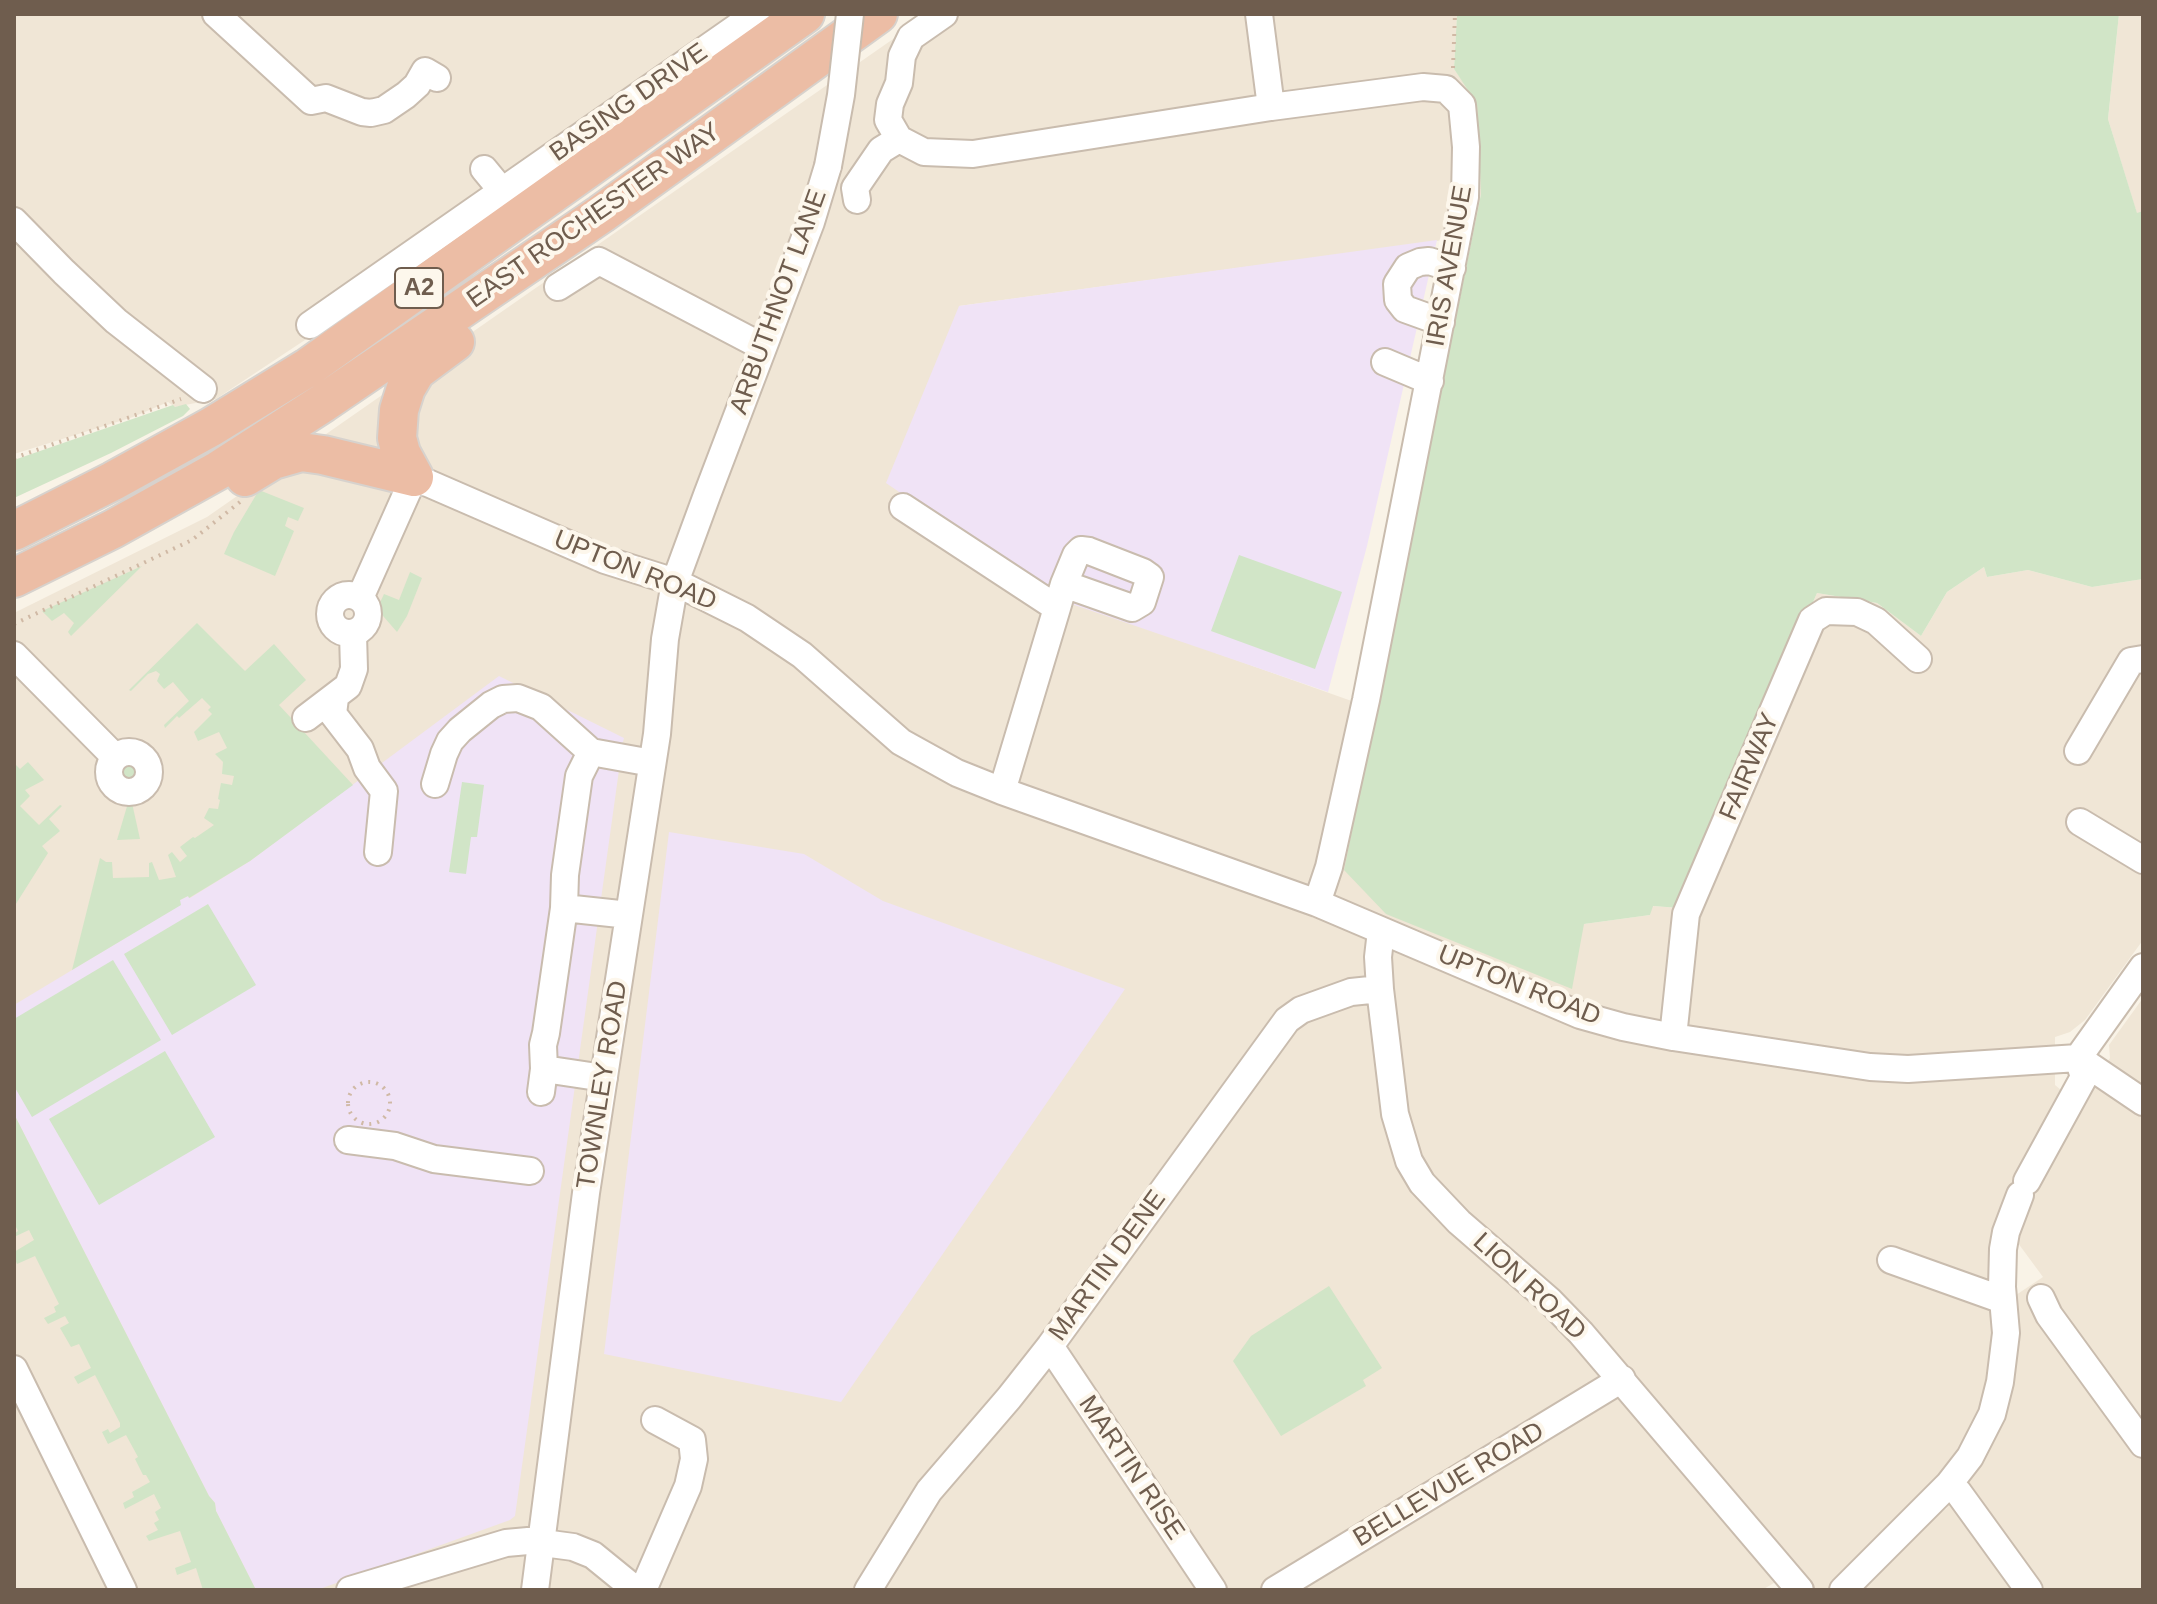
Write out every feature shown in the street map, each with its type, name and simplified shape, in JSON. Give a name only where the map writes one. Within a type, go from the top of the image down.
[{"type":"highway","name":"EAST ROCHESTER WAY","points":[[14,531],[197,435],[307,368],[805,14]]},
{"type":"highway","name":"EAST ROCHESTER WAY","points":[[14,578],[113,529],[219,470],[336,394],[601,214],[878,14]]},
{"type":"highway","name":"A2","points":[[414,477],[397,438],[399,410],[416,371],[553,269],[601,214]]},
{"type":"highway","points":[[14,601],[84,570],[273,460],[301,452],[414,477]]},
{"type":"street","points":[[216,14],[311,101],[326,98],[362,112],[384,110],[417,85],[425,71]]},
{"type":"street","name":"BASING DRIVE","points":[[310,325],[756,14]]},
{"type":"street","name":"ARBUTHNOT LANE","points":[[675,582],[811,222],[828,166],[841,95],[850,14]]},
{"type":"street","points":[[944,14],[911,37],[902,56],[899,83],[890,104],[888,120],[899,139],[924,152],[973,154],[1271,107],[1423,87],[1446,89]]},
{"type":"street","points":[[1259,14],[1271,107]]},
{"type":"street","name":"IRIS AVENUE","points":[[1317,903],[1329,867],[1363,715],[1465,197],[1466,147],[1462,105],[1446,89]]},
{"type":"street","points":[[857,200],[855,188],[881,150],[899,139]]},
{"type":"street","points":[[484,169],[503,192]]},
{"type":"street","points":[[14,221],[116,321],[203,389]]},
{"type":"street","points":[[558,287],[599,261],[763,347]]},
{"type":"street","points":[[1441,322],[1405,309],[1398,300],[1397,284],[1408,267],[1420,262],[1429,261],[1452,268]]},
{"type":"street","points":[[1385,362],[1430,381]]},
{"type":"street","points":[[306,718],[348,686],[354,669],[353,634],[336,628],[330,617],[331,607],[342,596],[360,598],[414,477]]},
{"type":"street","name":"UPTON ROAD","points":[[414,477],[605,560],[675,582],[747,618],[802,655],[901,742],[957,773],[1317,903],[1580,1015],[1673,1037],[1882,1068],[2078,1058]]},
{"type":"street","points":[[903,507],[1061,596],[1002,791]]},
{"type":"street","name":"TOWNLEY ROAD","points":[[535,1590],[586,1193],[657,734],[665,639],[675,582]]},
{"type":"street","name":"FAIRWAY","points":[[1673,1037],[1686,914],[1812,620],[1826,611],[1857,612],[1876,621],[1918,659]]},
{"type":"street","points":[[14,655],[115,757]]},
{"type":"street","points":[[2078,751],[2131,661],[2143,659]]},
{"type":"street","points":[[335,698],[333,714],[360,749],[367,768],[384,791],[378,852]]},
{"type":"street","points":[[435,784],[450,741],[491,705],[503,699],[518,698],[541,707],[591,752],[652,763]]},
{"type":"street","points":[[591,752],[579,776],[565,875],[564,908],[543,1045],[542,1081],[604,1078]]},
{"type":"street","points":[[2080,822],[2143,860]]},
{"type":"street","points":[[564,908],[629,915]]},
{"type":"street","name":"LION ROAD","points":[[1381,931],[1378,957],[1380,989],[1395,1114],[1409,1161],[1422,1183],[1459,1222],[1549,1300],[1622,1379],[1793,1588]]},
{"type":"street","points":[[2078,1058],[2143,967]]},
{"type":"street","name":"MARTIN DENE","points":[[868,1590],[929,1491],[1050,1346],[1287,1020],[1301,1010],[1351,992],[1380,989]]},
{"type":"street","points":[[2078,1058],[2143,1102]]},
{"type":"street","points":[[2078,1058],[2084,1077],[2024,1188],[2006,1232],[2003,1264],[2022,1294],[2049,1315],[2143,1444]]},
{"type":"street","points":[[348,1140],[395,1146],[434,1159],[530,1171]]},
{"type":"street","points":[[1891,1260],[2022,1294]]},
{"type":"street","points":[[1843,1590],[1949,1484],[1970,1457],[1992,1414],[2000,1382],[2006,1333],[2022,1294]]},
{"type":"street","name":"MARTIN RISE","points":[[1050,1346],[1213,1590]]},
{"type":"street","points":[[14,1369],[123,1590]]},
{"type":"street","name":"BELLEVUE ROAD","points":[[1275,1590],[1622,1379]]},
{"type":"street","points":[[643,1590],[688,1486],[694,1459],[692,1440],[655,1420]]},
{"type":"street","points":[[1949,1484],[2029,1590]]},
{"type":"street","points":[[350,1590],[506,1543],[541,1541],[573,1547],[593,1555],[636,1590]]},
{"type":"path","points":[[1446,89],[1453,69],[1455,14]]},
{"type":"path","points":[[14,458],[171,404],[203,389]]},
{"type":"path","points":[[14,624],[192,540],[251,493]]},
{"type":"path","points":[[366,1082],[386,1090],[390,1101],[388,1112],[382,1120],[372,1125],[361,1123],[352,1116],[348,1106],[349,1095],[366,1082]]},
{"type":"shaded area","points":[[14,14],[777,14],[216,399],[175,407],[168,402],[133,417],[14,454]]},
{"type":"shaded area","points":[[929,14],[1457,14],[1454,69],[1478,104],[1481,194],[1473,236],[959,306],[1205,649],[1377,710],[1584,924],[1650,915],[1652,906],[1680,908],[1817,593],[1877,603],[1921,636],[1947,592],[1984,567],[1987,577],[2028,570],[2092,587],[2143,579],[2143,940],[2085,1020],[2070,1032],[2055,1037],[2055,1085],[2061,1090],[2059,1103],[2015,1192],[1992,1383],[1961,1459],[1832,1590],[1814,1590],[1796,1570],[1762,1590],[14,1590],[14,613],[207,517]]},
{"type":"shaded area","points":[[2119,14],[2143,14],[2143,211],[2137,214],[2108,119]]},
{"type":"shaded area","points":[[1437,240],[1367,546],[1328,692],[1054,598],[886,483],[959,306]]},
{"type":"shaded area","points":[[499,676],[624,738],[614,748],[611,761],[619,770],[515,1516],[317,1590],[256,1590],[216,1511],[215,1503],[14,1114],[14,1005],[180,905],[180,900],[190,898],[250,861]]},
{"type":"shaded area","points":[[669,832],[804,854],[883,901],[1125,989],[841,1402],[604,1354]]},
{"type":"shaded area","points":[[2143,998],[2143,1590],[1852,1590],[1893,1548],[1947,1508],[1959,1483],[2012,1301],[2043,1277],[2015,1239],[2026,1203],[2110,1058],[2109,1045]]},
{"type":"green space","points":[[1457,14],[2119,14],[2108,119],[2137,213],[2143,211],[2143,579],[2092,587],[2028,570],[1987,577],[1984,567],[1947,592],[1921,636],[1877,603],[1817,593],[1680,908],[1653,906],[1650,915],[1584,924],[1572,989],[1386,914],[1344,870],[1481,194],[1477,104],[1454,69]]},
{"type":"green space","points":[[186,404],[190,409],[183,416],[14,498],[14,460],[173,405]]},
{"type":"green space","points":[[259,490],[304,508],[298,521],[288,517],[285,526],[294,531],[275,576],[224,554]]},
{"type":"green space","points":[[1239,555],[1342,592],[1315,669],[1211,631]]},
{"type":"green space","points":[[142,566],[71,636],[68,632],[74,623],[64,613],[52,621],[42,611]]},
{"type":"green space","points":[[410,572],[422,578],[397,632],[377,609],[384,594],[399,600]]},
{"type":"green space","points":[[197,623],[245,671],[274,644],[306,680],[279,705],[353,785],[250,861],[189,898],[180,900],[181,905],[72,970],[100,858],[112,862],[113,878],[149,877],[149,863],[152,862],[159,880],[176,877],[168,855],[172,852],[180,862],[187,856],[180,847],[214,825],[204,818],[209,808],[218,809],[221,783],[232,785],[234,776],[222,774],[223,762],[215,754],[227,748],[219,732],[198,741],[194,732],[212,714],[208,710],[211,707],[202,698],[165,728],[164,725],[189,701],[173,682],[164,689],[157,681],[160,674],[156,671],[129,690]]},
{"type":"green space","points":[[128,759],[137,763],[141,772],[137,781],[128,785],[119,781],[115,772],[119,763]]},
{"type":"green space","points":[[28,762],[44,780],[25,790],[30,796],[20,806],[39,825],[62,806],[49,819],[60,831],[42,846],[48,853],[14,907],[14,763],[20,769]]},
{"type":"green space","points":[[462,782],[484,785],[477,837],[471,837],[466,874],[449,872]]},
{"type":"green space","points":[[128,803],[132,803],[140,839],[117,840]]},
{"type":"green space","points":[[208,904],[256,985],[172,1035],[124,954]]},
{"type":"green space","points":[[113,960],[161,1040],[32,1117],[14,1086],[14,1019]]},
{"type":"green space","points":[[165,1051],[215,1137],[99,1205],[49,1119]]},
{"type":"green space","points":[[14,1114],[215,1503],[216,1511],[256,1590],[203,1590],[196,1568],[177,1575],[175,1568],[191,1562],[180,1531],[149,1541],[146,1536],[158,1530],[154,1523],[159,1520],[155,1512],[161,1508],[154,1494],[125,1509],[123,1503],[134,1497],[132,1492],[150,1482],[143,1475],[135,1459],[138,1457],[126,1435],[108,1444],[102,1432],[108,1429],[110,1433],[120,1427],[120,1423],[95,1375],[78,1384],[74,1377],[91,1368],[79,1344],[71,1347],[60,1328],[69,1323],[65,1316],[48,1324],[44,1318],[56,1312],[54,1307],[59,1304],[35,1256],[17,1264],[14,1257],[14,1252],[34,1240],[29,1230],[14,1237],[18,1231],[14,1223]]},
{"type":"green space","points":[[1329,1286],[1382,1368],[1363,1380],[1366,1386],[1281,1436],[1233,1361],[1251,1336]]}]
